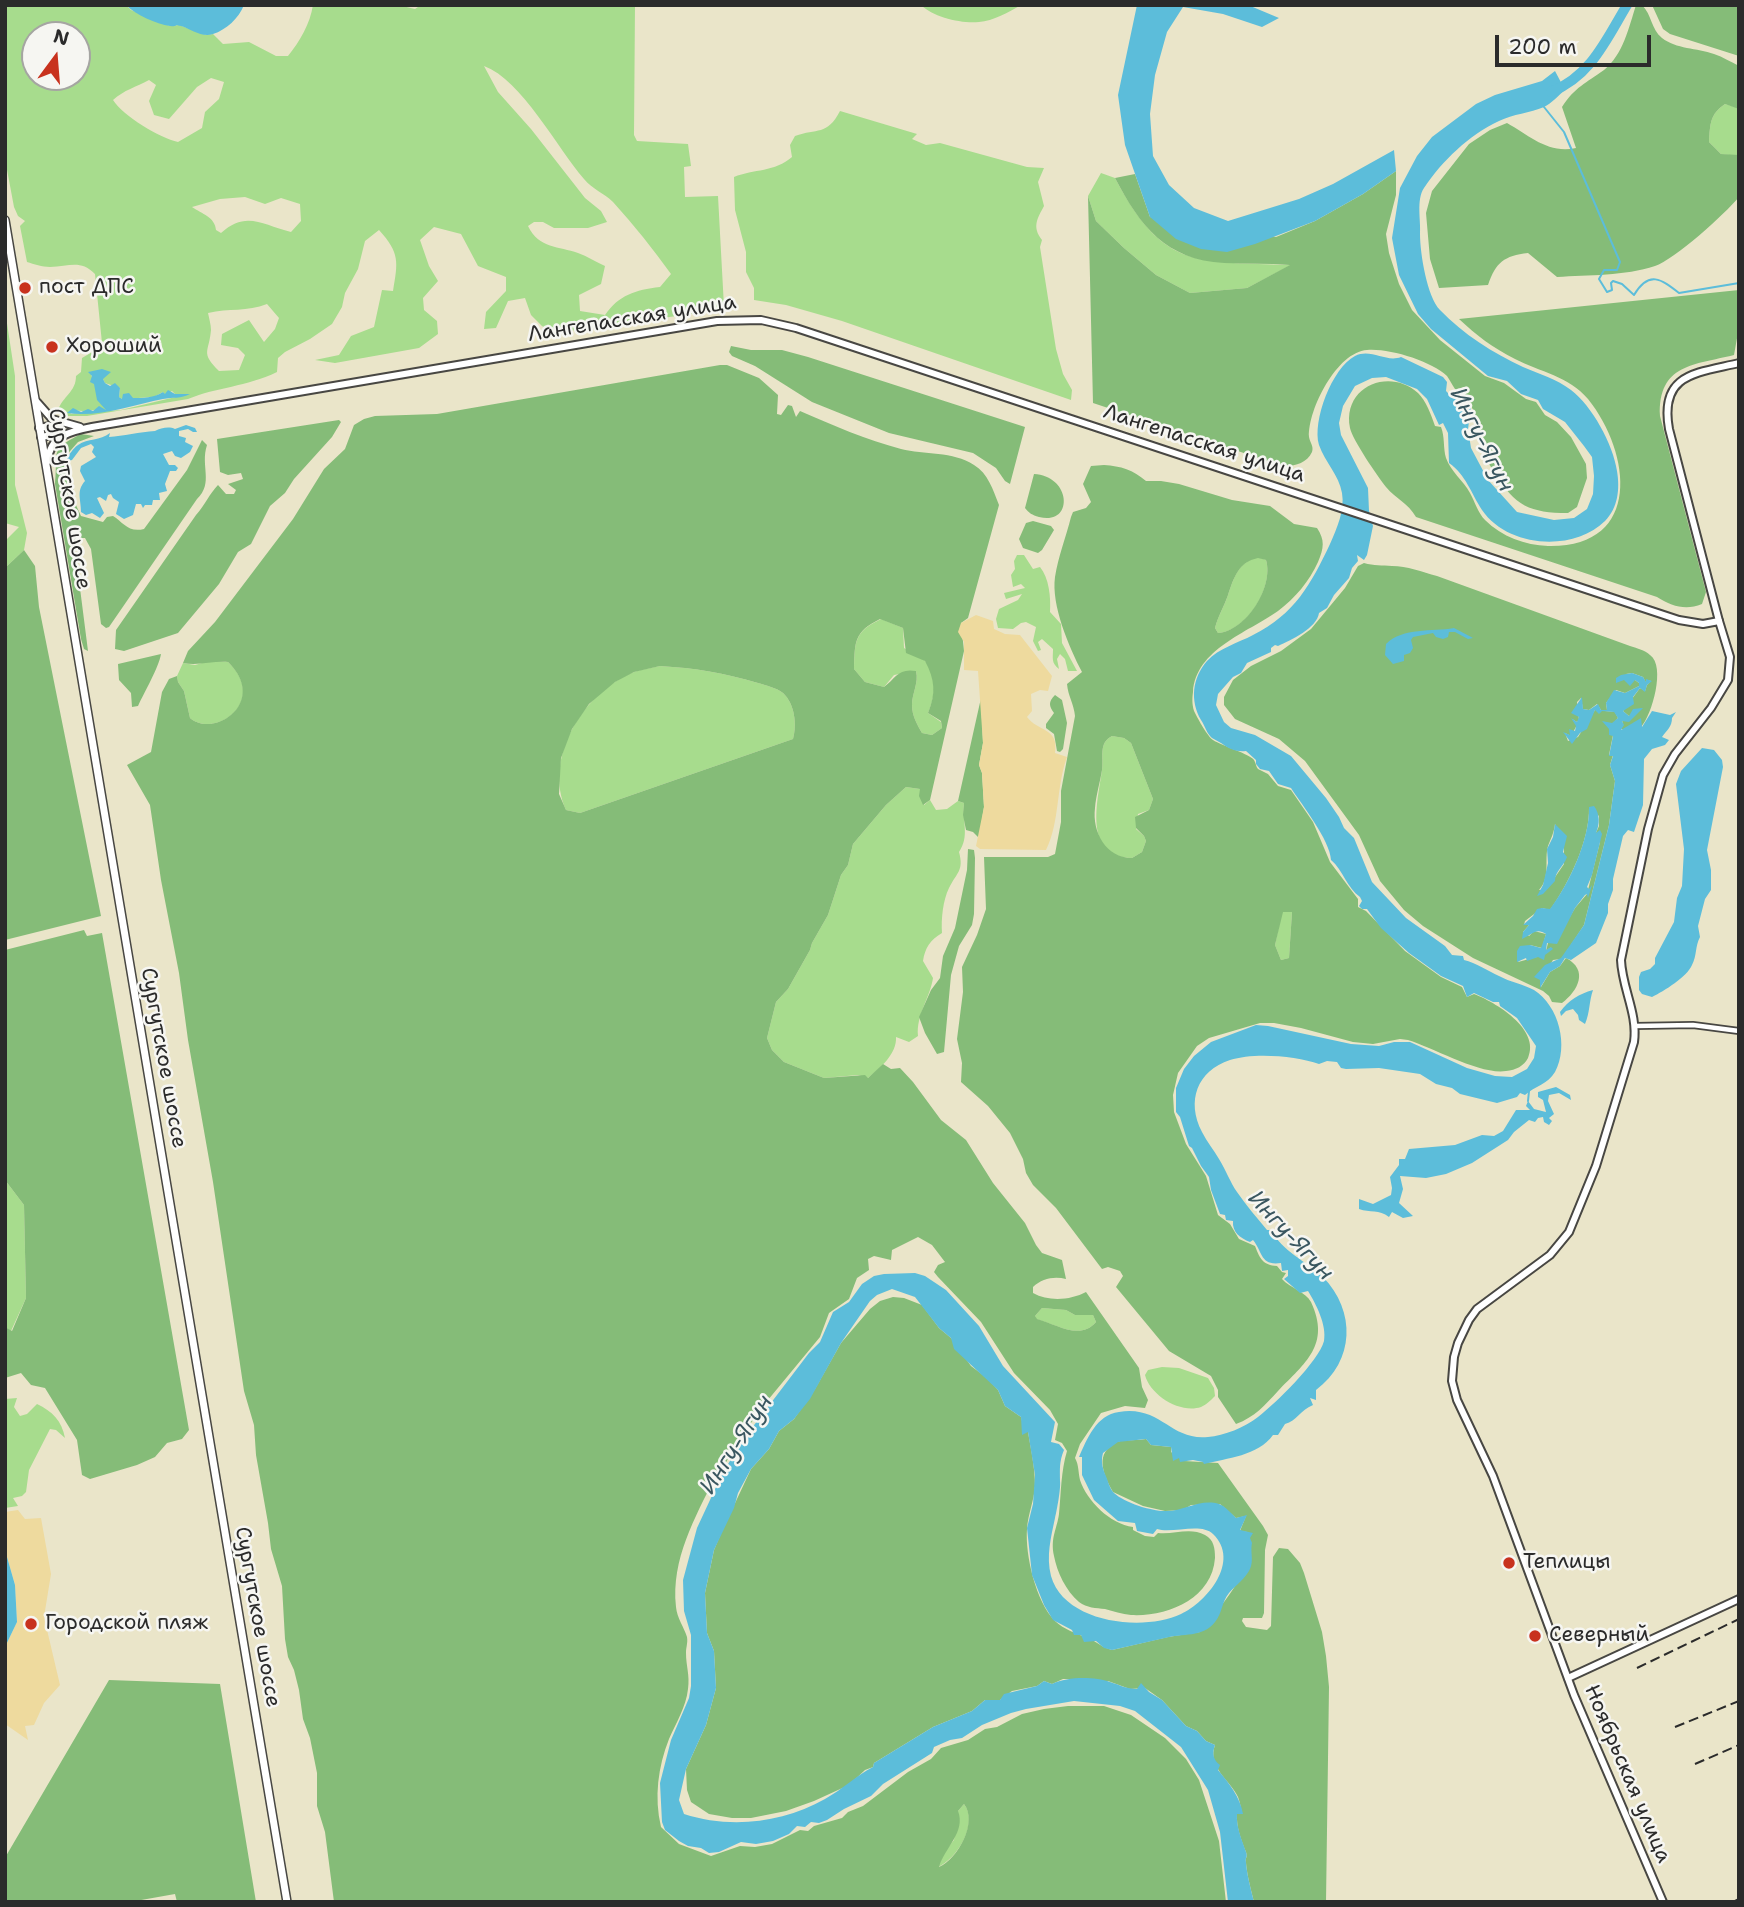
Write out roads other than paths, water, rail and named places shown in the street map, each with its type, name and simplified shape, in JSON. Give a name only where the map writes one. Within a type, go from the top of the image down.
[{"type":"main road","name":"Сургутское шоссе","points":[[5,220],[287,1902]]},
{"type":"main road","name":"Лангепасская улица","points":[[92,427],[717,321],[761,320],[796,328],[1679,620],[1703,624],[1719,621]]},
{"type":"main road","points":[[1568,1678],[1493,1476],[1457,1400],[1452,1370],[1463,1331],[1477,1309],[1550,1255],[1564,1240],[1575,1221],[1592,1177],[1632,1050],[1634,1026],[1622,977],[1623,948],[1648,828],[1663,775],[1728,680],[1730,657],[1669,429],[1667,401],[1672,388],[1683,378],[1739,363]]},
{"type":"main road","points":[[34,392],[44,412],[63,424]]},
{"type":"main road","points":[[39,428],[63,424],[92,427]]},
{"type":"main road","points":[[41,437],[92,427]]},
{"type":"main road","points":[[50,492],[50,447],[58,438],[76,430]]},
{"type":"main road","name":"Ноябрьская улица","points":[[1663,1902],[1568,1678],[1739,1599]]},
{"type":"street","points":[[1634,1026],[1693,1025],[1739,1031]]},
{"type":"water","points":[[126,5],[244,5],[232,23],[209,35],[153,21]]},
{"type":"water","points":[[1137,5],[1248,5],[1279,18],[1262,27],[1223,14],[1183,7],[1167,32],[1155,75],[1150,114],[1153,156],[1169,185],[1194,208],[1228,221],[1299,199],[1333,184],[1394,150],[1396,171],[1363,194],[1315,221],[1255,244],[1227,252],[1201,249],[1176,239],[1150,217],[1125,145],[1118,95]]},
{"type":"water","name":"Ингу-Ягун","points":[[1555,71],[1565,90],[1552,102],[1488,127],[1457,150],[1431,178],[1420,198],[1421,252],[1431,295],[1435,304],[1449,319],[1501,356],[1566,386],[1586,406],[1600,426],[1615,460],[1618,485],[1613,510],[1605,521],[1592,531],[1576,538],[1542,541],[1508,532],[1493,523],[1464,479],[1449,463],[1448,433],[1443,423],[1439,425],[1427,399],[1417,389],[1386,377],[1372,378],[1355,386],[1343,406],[1339,423],[1341,435],[1368,488],[1373,526],[1367,555],[1364,560],[1357,555],[1358,561],[1349,578],[1327,608],[1319,613],[1314,624],[1296,637],[1275,645],[1271,652],[1247,663],[1241,673],[1233,677],[1218,694],[1216,705],[1224,722],[1231,728],[1255,735],[1291,756],[1326,798],[1344,828],[1354,838],[1372,882],[1406,918],[1445,946],[1452,955],[1463,956],[1464,960],[1530,988],[1543,997],[1555,1016],[1561,1039],[1559,1062],[1555,1072],[1525,1095],[1520,1093],[1517,1097],[1497,1103],[1460,1094],[1420,1074],[1379,1068],[1346,1069],[1341,1068],[1337,1062],[1319,1064],[1275,1056],[1251,1056],[1230,1060],[1202,1079],[1195,1098],[1197,1120],[1237,1192],[1267,1230],[1271,1230],[1288,1250],[1323,1277],[1334,1290],[1346,1320],[1344,1350],[1329,1378],[1316,1390],[1316,1400],[1310,1398],[1313,1405],[1285,1424],[1278,1435],[1273,1435],[1259,1448],[1204,1464],[1193,1460],[1180,1462],[1179,1458],[1173,1461],[1171,1447],[1151,1445],[1146,1439],[1118,1442],[1103,1453],[1103,1466],[1111,1489],[1131,1503],[1165,1511],[1212,1503],[1223,1506],[1236,1518],[1247,1515],[1240,1530],[1253,1533],[1250,1538],[1250,1569],[1227,1596],[1215,1622],[1205,1631],[1112,1650],[1104,1648],[1096,1641],[1084,1642],[1081,1635],[1074,1635],[1072,1630],[1053,1620],[1032,1575],[1027,1528],[1033,1504],[1035,1475],[1028,1432],[1022,1435],[1021,1417],[1005,1406],[998,1390],[954,1349],[951,1338],[939,1328],[915,1297],[892,1289],[870,1301],[841,1343],[810,1399],[794,1419],[779,1431],[769,1449],[751,1469],[714,1550],[705,1593],[707,1633],[714,1651],[716,1688],[706,1725],[686,1769],[679,1800],[684,1814],[702,1819],[738,1822],[792,1814],[825,1799],[873,1767],[874,1763],[933,1727],[972,1711],[985,1700],[1000,1700],[1004,1694],[1037,1686],[1044,1681],[1052,1684],[1090,1678],[1137,1689],[1141,1683],[1162,1700],[1186,1726],[1215,1745],[1213,1754],[1220,1765],[1218,1770],[1234,1790],[1242,1808],[1243,1814],[1237,1814],[1237,1824],[1247,1854],[1247,1872],[1254,1902],[1228,1902],[1220,1832],[1208,1790],[1181,1747],[1135,1711],[1120,1706],[1074,1701],[1011,1713],[982,1725],[962,1738],[934,1747],[932,1753],[883,1784],[871,1796],[827,1820],[811,1822],[805,1827],[797,1826],[789,1834],[773,1841],[756,1844],[741,1842],[719,1852],[709,1853],[701,1848],[688,1846],[665,1830],[662,1822],[660,1783],[671,1740],[689,1698],[691,1686],[691,1635],[684,1611],[683,1580],[697,1528],[723,1472],[745,1437],[820,1342],[833,1312],[849,1302],[862,1284],[874,1276],[915,1273],[925,1276],[946,1290],[979,1326],[1003,1366],[1055,1422],[1051,1442],[1059,1444],[1064,1450],[1049,1561],[1051,1576],[1059,1592],[1071,1604],[1107,1619],[1146,1622],[1181,1614],[1201,1600],[1217,1580],[1222,1568],[1221,1545],[1213,1534],[1201,1529],[1157,1529],[1153,1534],[1137,1531],[1135,1523],[1118,1521],[1094,1500],[1082,1475],[1082,1457],[1079,1457],[1089,1436],[1098,1423],[1111,1414],[1133,1411],[1156,1418],[1184,1434],[1195,1437],[1214,1436],[1234,1430],[1258,1417],[1296,1382],[1314,1359],[1325,1335],[1320,1315],[1308,1291],[1300,1293],[1284,1279],[1288,1276],[1288,1270],[1282,1271],[1281,1263],[1266,1260],[1253,1240],[1250,1242],[1240,1236],[1235,1231],[1233,1221],[1226,1220],[1225,1215],[1220,1214],[1209,1177],[1189,1146],[1176,1112],[1176,1088],[1184,1069],[1194,1056],[1211,1042],[1256,1025],[1351,1044],[1379,1046],[1410,1042],[1467,1068],[1495,1076],[1512,1077],[1527,1069],[1534,1058],[1536,1046],[1517,1018],[1500,1006],[1499,1002],[1474,993],[1467,997],[1463,986],[1441,976],[1409,953],[1381,928],[1367,909],[1359,906],[1362,901],[1360,897],[1331,860],[1321,833],[1291,788],[1278,784],[1269,771],[1260,769],[1256,760],[1246,751],[1230,748],[1210,736],[1197,713],[1194,690],[1198,675],[1212,656],[1268,627],[1291,608],[1316,572],[1330,544],[1340,519],[1343,499],[1338,480],[1319,445],[1318,423],[1332,383],[1347,362],[1355,356],[1367,354],[1401,357],[1443,377],[1447,382],[1446,391],[1453,398],[1471,407],[1468,429],[1471,448],[1488,480],[1517,512],[1554,520],[1574,518],[1587,509],[1593,494],[1592,457],[1565,422],[1543,409],[1538,400],[1521,394],[1507,381],[1488,376],[1431,329],[1418,314],[1399,275],[1392,238],[1400,188],[1417,156],[1432,137],[1476,104],[1495,95],[1542,81]]},
{"type":"water","points":[[102,369],[111,372],[103,379],[110,386],[115,383],[120,388],[119,397],[122,399],[123,394],[129,393],[133,398],[145,398],[163,392],[165,394],[168,390],[175,394],[190,394],[103,412],[67,413],[73,408],[81,412],[88,409],[93,411],[99,406],[106,410],[97,400],[94,384],[90,382],[92,376],[88,372]]},
{"type":"water","points":[[186,425],[195,428],[197,432],[188,429],[179,431],[179,436],[186,438],[185,442],[193,446],[190,452],[181,458],[175,456],[172,451],[163,454],[169,465],[178,468],[176,471],[170,471],[165,484],[167,491],[159,493],[160,500],[153,500],[152,505],[145,505],[143,508],[141,504],[136,504],[133,515],[124,519],[116,514],[119,502],[111,494],[106,501],[97,498],[104,513],[100,518],[92,513],[86,515],[81,512],[80,492],[85,481],[80,471],[81,466],[96,457],[91,444],[81,448],[72,460],[68,461],[66,457],[76,447],[110,433],[109,437],[165,428],[175,429]]},
{"type":"water","points":[[1454,628],[1473,638],[1468,639],[1449,632],[1448,637],[1443,639],[1433,633],[1413,637],[1413,648],[1410,653],[1404,655],[1404,661],[1393,664],[1385,655],[1386,644],[1401,635]]},
{"type":"water","points":[[1632,673],[1643,677],[1646,682],[1646,679],[1652,681],[1645,692],[1640,688],[1633,697],[1634,704],[1623,711],[1629,716],[1633,709],[1643,708],[1629,722],[1622,721],[1624,725],[1621,730],[1641,718],[1642,727],[1652,711],[1670,715],[1676,712],[1662,737],[1669,740],[1665,745],[1652,749],[1644,759],[1643,805],[1634,832],[1628,830],[1623,836],[1608,913],[1596,943],[1571,960],[1565,958],[1560,966],[1550,972],[1540,988],[1540,980],[1534,977],[1545,965],[1561,958],[1584,925],[1609,825],[1615,781],[1610,765],[1613,756],[1609,756],[1613,736],[1609,735],[1609,729],[1602,721],[1612,723],[1618,718],[1614,712],[1602,711],[1599,714],[1595,710],[1587,729],[1580,733],[1572,744],[1563,732],[1570,735],[1569,729],[1575,731],[1576,726],[1571,718],[1577,722],[1579,717],[1571,713],[1582,697],[1583,709],[1589,710],[1598,704],[1601,710],[1607,710],[1606,703],[1614,690],[1625,693],[1639,686],[1635,680],[1630,686],[1624,680],[1616,683],[1616,678]]},
{"type":"water","points":[[1702,748],[1714,750],[1722,760],[1723,767],[1707,850],[1711,890],[1705,899],[1698,926],[1700,937],[1692,965],[1680,979],[1652,997],[1639,990],[1639,977],[1641,972],[1655,964],[1655,958],[1674,922],[1677,898],[1682,886],[1684,849],[1676,784],[1681,771]]},
{"type":"water","points":[[1594,806],[1599,819],[1596,833],[1600,830],[1602,834],[1587,887],[1589,889],[1592,885],[1588,898],[1587,894],[1585,895],[1575,908],[1557,944],[1547,943],[1546,950],[1551,947],[1553,949],[1545,955],[1544,960],[1538,957],[1517,962],[1520,946],[1541,948],[1546,934],[1537,931],[1522,939],[1523,932],[1529,925],[1523,925],[1537,909],[1550,909],[1564,887],[1582,847],[1589,807]]},
{"type":"water","points":[[1555,824],[1567,836],[1563,852],[1567,857],[1556,874],[1555,881],[1543,894],[1537,896],[1543,885],[1548,863],[1547,849]]},
{"type":"water","points":[[1593,990],[1585,1024],[1579,1020],[1573,1009],[1561,1016],[1560,1012],[1571,1001]]},
{"type":"water","points":[[1556,1087],[1570,1095],[1571,1100],[1559,1093],[1549,1095],[1548,1101],[1554,1114],[1549,1118],[1552,1121],[1549,1125],[1544,1122],[1543,1117],[1535,1122],[1529,1120],[1508,1140],[1472,1163],[1446,1174],[1426,1178],[1400,1176],[1403,1189],[1399,1203],[1413,1216],[1403,1218],[1392,1212],[1389,1217],[1359,1209],[1359,1199],[1373,1204],[1391,1195],[1390,1177],[1399,1165],[1399,1159],[1405,1159],[1409,1149],[1455,1145],[1482,1135],[1494,1136],[1503,1131],[1516,1110],[1530,1110],[1526,1106],[1528,1101],[1534,1109],[1546,1112],[1538,1092]]},
{"type":"water","points":[[5,1550],[15,1585],[17,1622],[5,1647]]},
{"type":"waterway","name":"Ингу-Ягун","points":[[1551,92],[1577,77],[1587,67],[1627,5]]},
{"type":"waterway","points":[[1544,107],[1564,132],[1620,262],[1617,270],[1604,270],[1599,279],[1607,292],[1612,290],[1613,281],[1622,284],[1634,295],[1645,282],[1655,279],[1679,293],[1739,283]]},
{"type":"waterway","points":[[1528,1101],[1529,1091]]},
{"type":"railway","points":[[1637,1668],[1739,1619]]},
{"type":"railway","points":[[1675,1727],[1739,1701]]},
{"type":"railway","points":[[1695,1764],[1739,1745]]},
{"type":"railway","points":[[1733,1902],[1739,1899]]},
{"type":"place","name":"пост ДПС","points":[[25,288]]},
{"type":"place","name":"Хороший","points":[[52,347]]},
{"type":"place","name":"Теплицы","points":[[1509,1563]]},
{"type":"place","name":"Городской пляж","points":[[31,1624]]},
{"type":"place","name":"Северный","points":[[1535,1636]]}]
